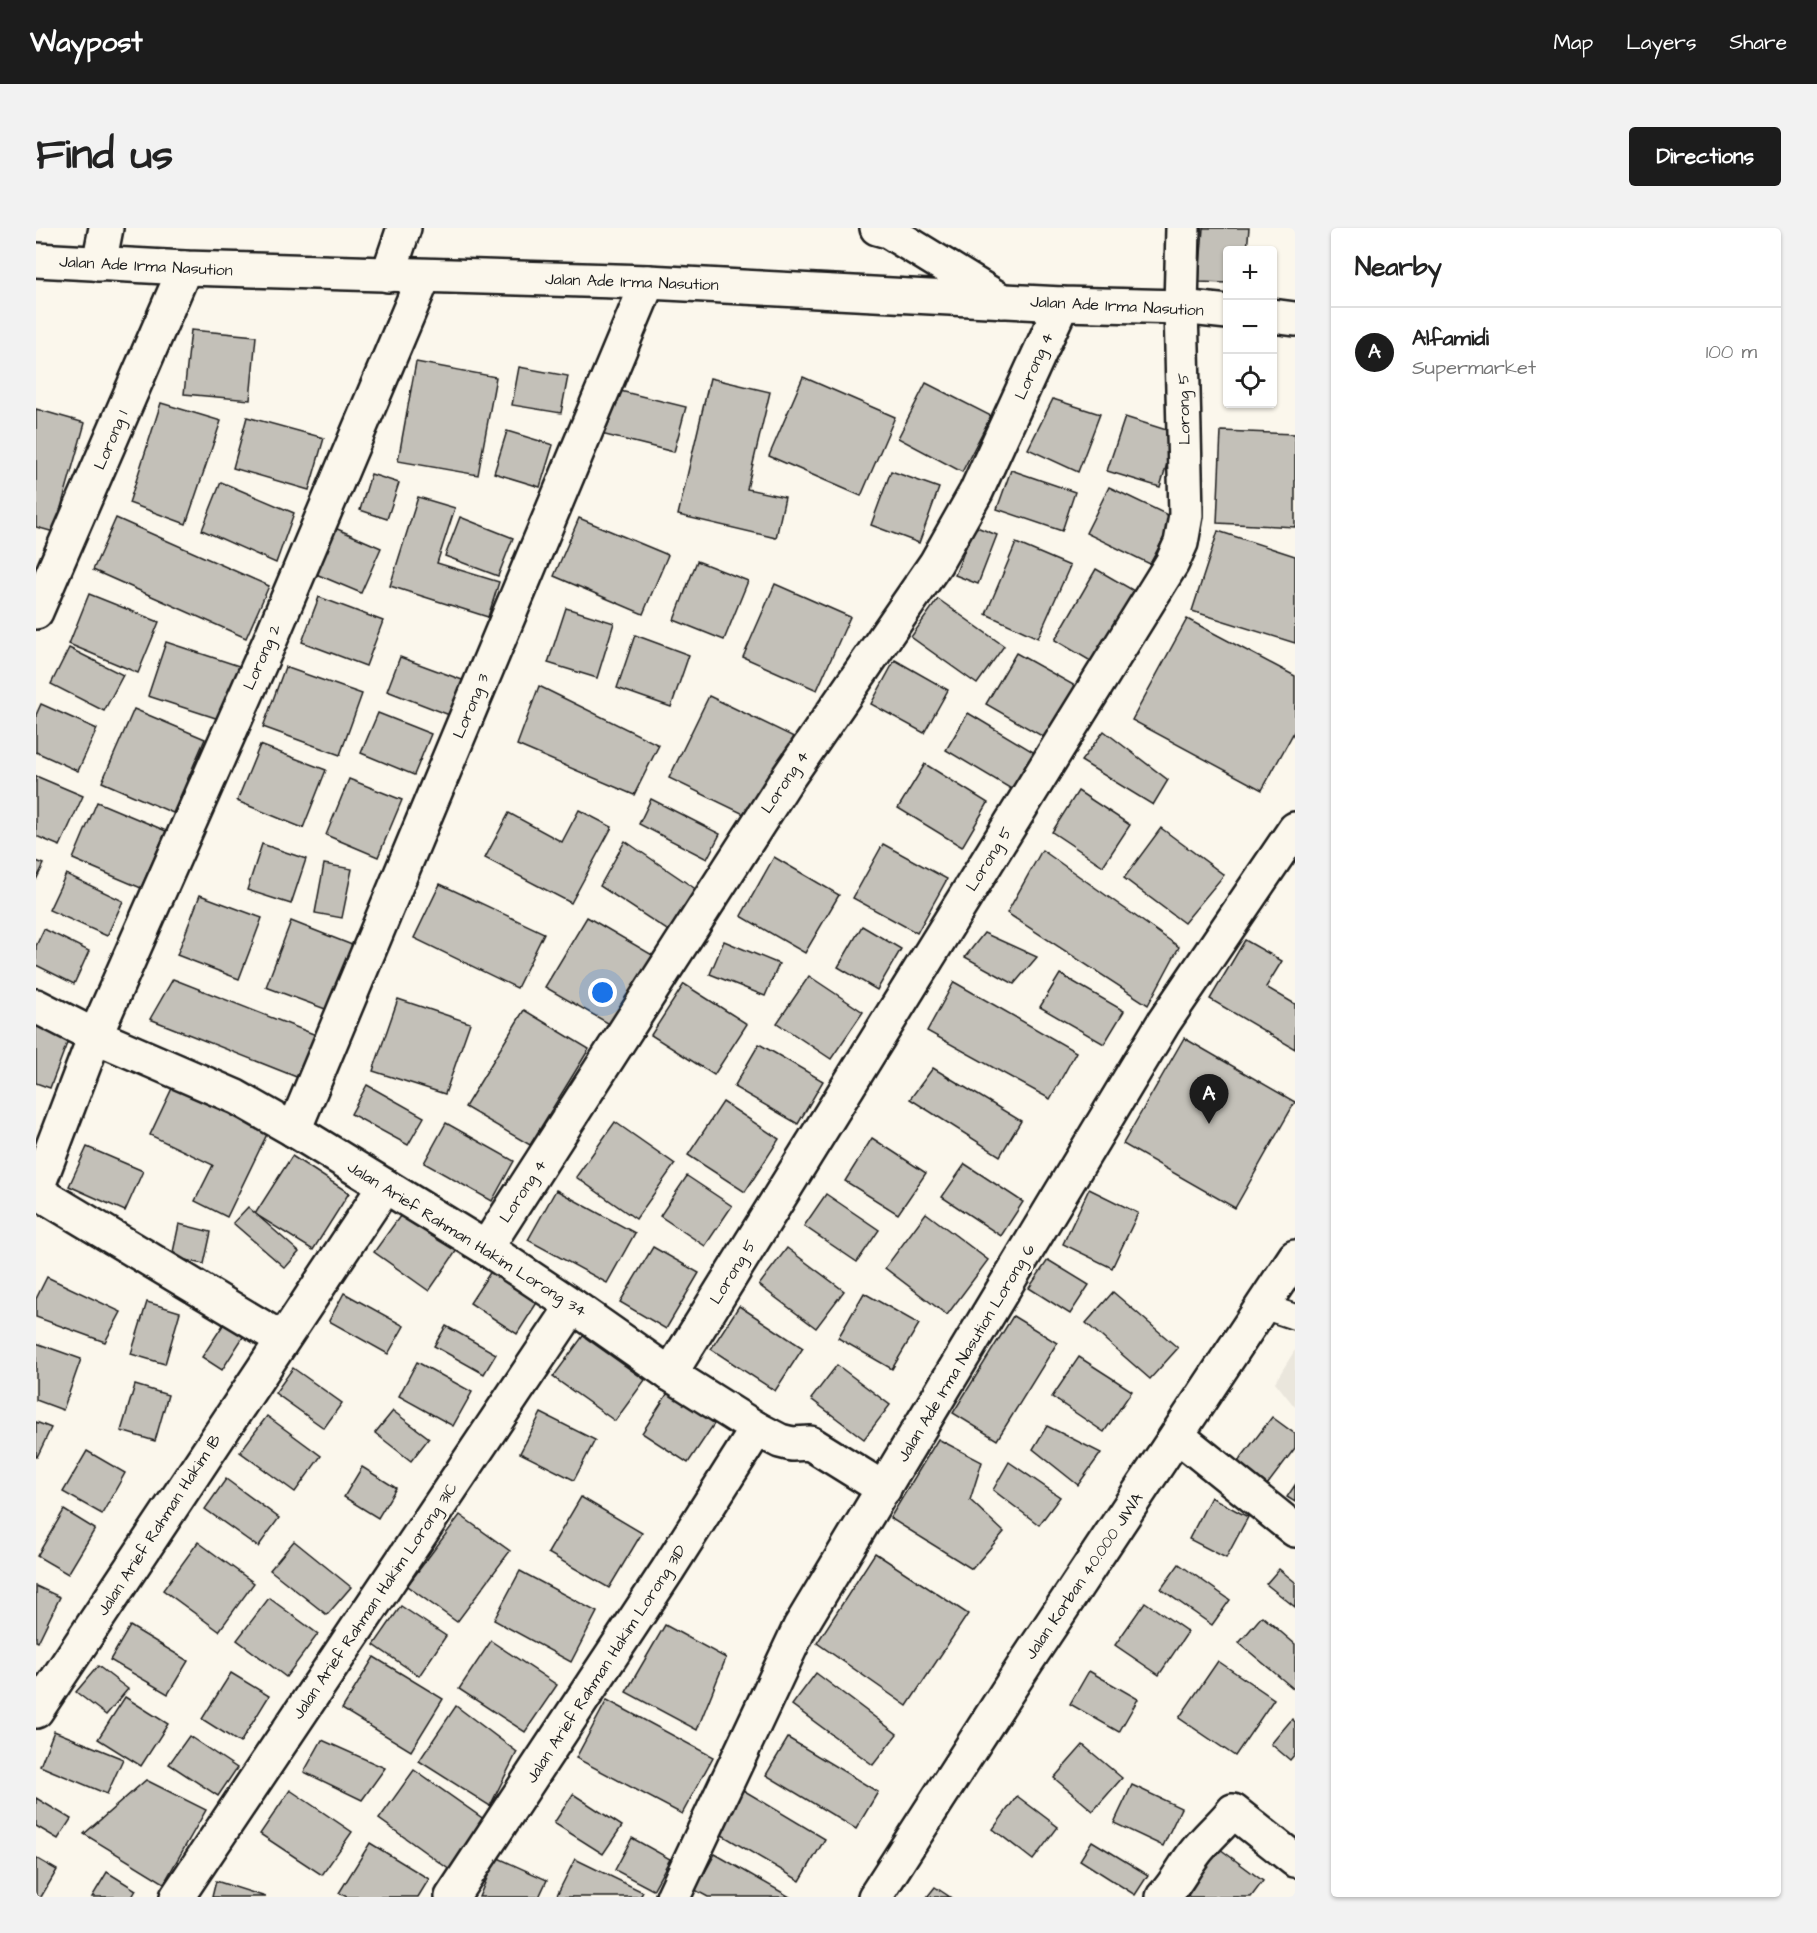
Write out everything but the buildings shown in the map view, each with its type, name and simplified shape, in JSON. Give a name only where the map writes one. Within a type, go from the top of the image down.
[{"type":"street","points":[[99,264],[106,228]]},
{"type":"street","points":[[388,275],[404,228]]},
{"type":"street","points":[[877,228],[888,231],[1002,301]]},
{"type":"street","name":"Lorong 5","points":[[670,1374],[1172,563],[1181,543],[1186,515],[1181,307],[1183,228]]},
{"type":"street","name":"Jalan Ade Irma Nasution","points":[[36,260],[185,268],[648,282],[1062,304],[1181,307],[1223,312]]},
{"type":"street","name":"Lorong 1","points":[[36,612],[185,268]]},
{"type":"street","name":"Lorong 2","points":[[36,1191],[95,1036],[269,643],[424,276]]},
{"type":"street","name":"Lorong 3","points":[[294,1130],[648,282]]},
{"type":"street","name":"Lorong 4","points":[[486,1248],[784,782],[936,563],[976,492],[1062,304]]},
{"type":"street","points":[[1277,317],[1295,319]]},
{"type":"street","name":"Jalan Ade Irma Nasution Lorong 6","points":[[673,1897],[795,1637],[1164,1022],[1295,829]]},
{"type":"street","name":"Jalan Arief Rahman Hakim Lorong 34","points":[[36,1006],[95,1036],[236,1097],[294,1130],[486,1248],[670,1374],[757,1429],[780,1441],[792,1444],[810,1443],[884,1489]]},
{"type":"street","name":"Jalan Arief Rahman Hakim 1B","points":[[36,1711],[385,1186]]},
{"type":"street","points":[[36,1191],[282,1339]]},
{"type":"street","name":"Jalan Korban 40.000 JIWA","points":[[875,1897],[1051,1625],[1178,1436],[1194,1407],[1295,1257]]},
{"type":"street","name":"Jalan Arief Rahman Hakim Lorong 31C","points":[[177,1897],[573,1306]]},
{"type":"street","name":"Jalan Arief Rahman Hakim Lorong 31D","points":[[452,1897],[661,1581],[757,1429]]},
{"type":"street","points":[[1178,1436],[1295,1530]]},
{"type":"street","points":[[1163,1897],[1195,1852],[1233,1811],[1295,1860]]},
{"type":"lane","points":[[1262,1306],[1295,1317]]},
{"type":"shaded area","points":[[1295,1350],[1295,1407],[1275,1382]]},
{"type":"place","name":"Alfamidi","points":[[1209,1124]]}]
